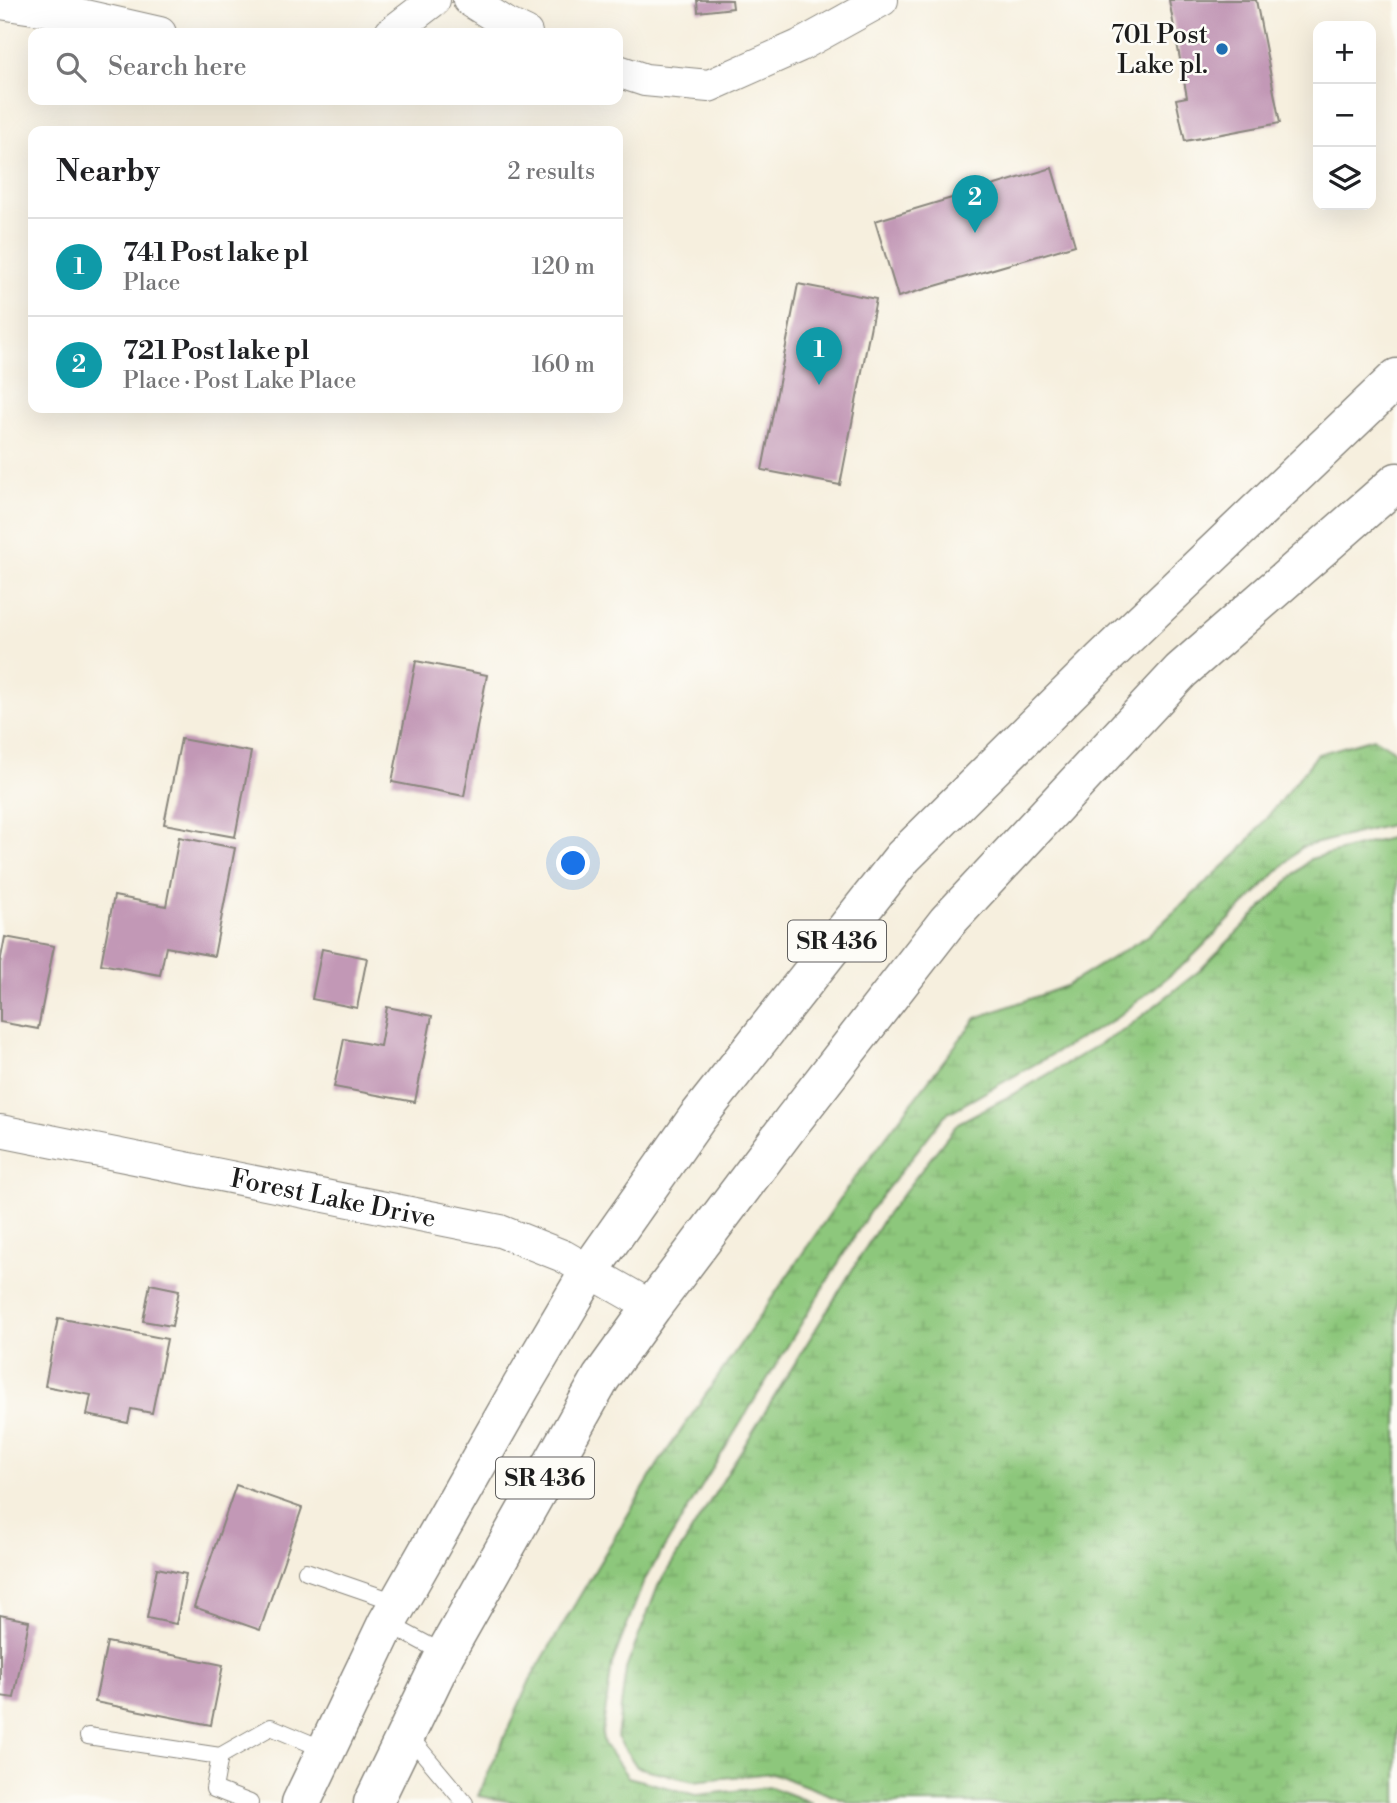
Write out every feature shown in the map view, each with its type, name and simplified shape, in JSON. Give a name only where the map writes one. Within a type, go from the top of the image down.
[{"type":"main road","name":"SR 436","points":[[301,1803],[393,1613],[590,1270],[697,1118],[903,857],[1102,660],[1397,378]]},
{"type":"main road","name":"SR 436","points":[[373,1803],[445,1654],[601,1378],[652,1307],[947,922],[1181,671],[1397,482]]},
{"type":"street","points":[[398,28],[434,0]]},
{"type":"street","points":[[468,0],[515,28]]},
{"type":"street","points":[[623,73],[645,80],[709,86],[799,46],[882,0]]},
{"type":"street","points":[[0,3],[81,15],[138,28]]},
{"type":"street","name":"Forest Lake Drive","points":[[0,1131],[500,1231],[549,1249],[652,1307]]},
{"type":"lane","points":[[306,1571],[393,1613],[445,1654]]},
{"type":"lane","points":[[88,1735],[220,1756],[271,1727],[326,1750]]},
{"type":"lane","points":[[407,1733],[465,1803]]},
{"type":"lane","points":[[220,1756],[214,1790],[250,1803]]},
{"type":"green space","points":[[1374,738],[1397,752],[1397,825],[1302,847],[1188,961],[1115,1019],[945,1115],[870,1211],[644,1581],[612,1664],[602,1734],[604,1744],[628,1777],[696,1795],[771,1787],[812,1803],[613,1803],[582,1799],[519,1803],[478,1796],[530,1680],[658,1464],[853,1180],[976,1018],[1066,986],[1149,935],[1239,852],[1318,754]]},
{"type":"green space","points":[[1393,837],[1397,840],[1397,1803],[851,1803],[772,1773],[693,1781],[637,1767],[617,1737],[626,1669],[658,1586],[884,1218],[958,1123],[1124,1030],[1199,971],[1310,859]]},
{"type":"building","points":[[697,0],[732,0],[733,8],[698,12]]},
{"type":"building","name":"701 Post Lake pl.","points":[[1169,0],[1256,0],[1280,123],[1185,141],[1176,99],[1187,97]]},
{"type":"building","points":[[1052,168],[1075,245],[898,297],[875,221]]},
{"type":"building","points":[[798,284],[876,299],[840,485],[762,470]]},
{"type":"building","points":[[416,661],[487,675],[464,796],[392,782]]},
{"type":"building","points":[[181,739],[251,752],[235,837],[164,824]]},
{"type":"building","points":[[179,837],[235,848],[214,956],[166,947],[160,975],[101,964],[114,896],[166,906]]},
{"type":"building","points":[[5,937],[54,946],[38,1029],[0,1022],[0,963]]},
{"type":"building","points":[[322,949],[367,958],[357,1008],[312,999]]},
{"type":"building","points":[[387,1007],[432,1016],[415,1102],[334,1087],[344,1039],[380,1046]]},
{"type":"building","points":[[150,1284],[179,1290],[172,1326],[143,1321]]},
{"type":"building","points":[[58,1318],[167,1339],[152,1413],[131,1409],[128,1423],[87,1415],[91,1395],[45,1386]]},
{"type":"building","points":[[236,1485],[302,1508],[260,1630],[194,1607]]},
{"type":"building","points":[[157,1568],[186,1574],[176,1624],[147,1618]]},
{"type":"building","points":[[0,1615],[29,1621],[14,1698],[0,1696]]},
{"type":"building","points":[[107,1642],[223,1665],[211,1725],[95,1702]]},
{"type":"place","name":"701 Post Lake pl.","points":[[1222,49]]},
{"type":"place","name":"721 Post lake pl","points":[[975,233]]},
{"type":"place","name":"741 Post lake pl","points":[[819,385]]}]
